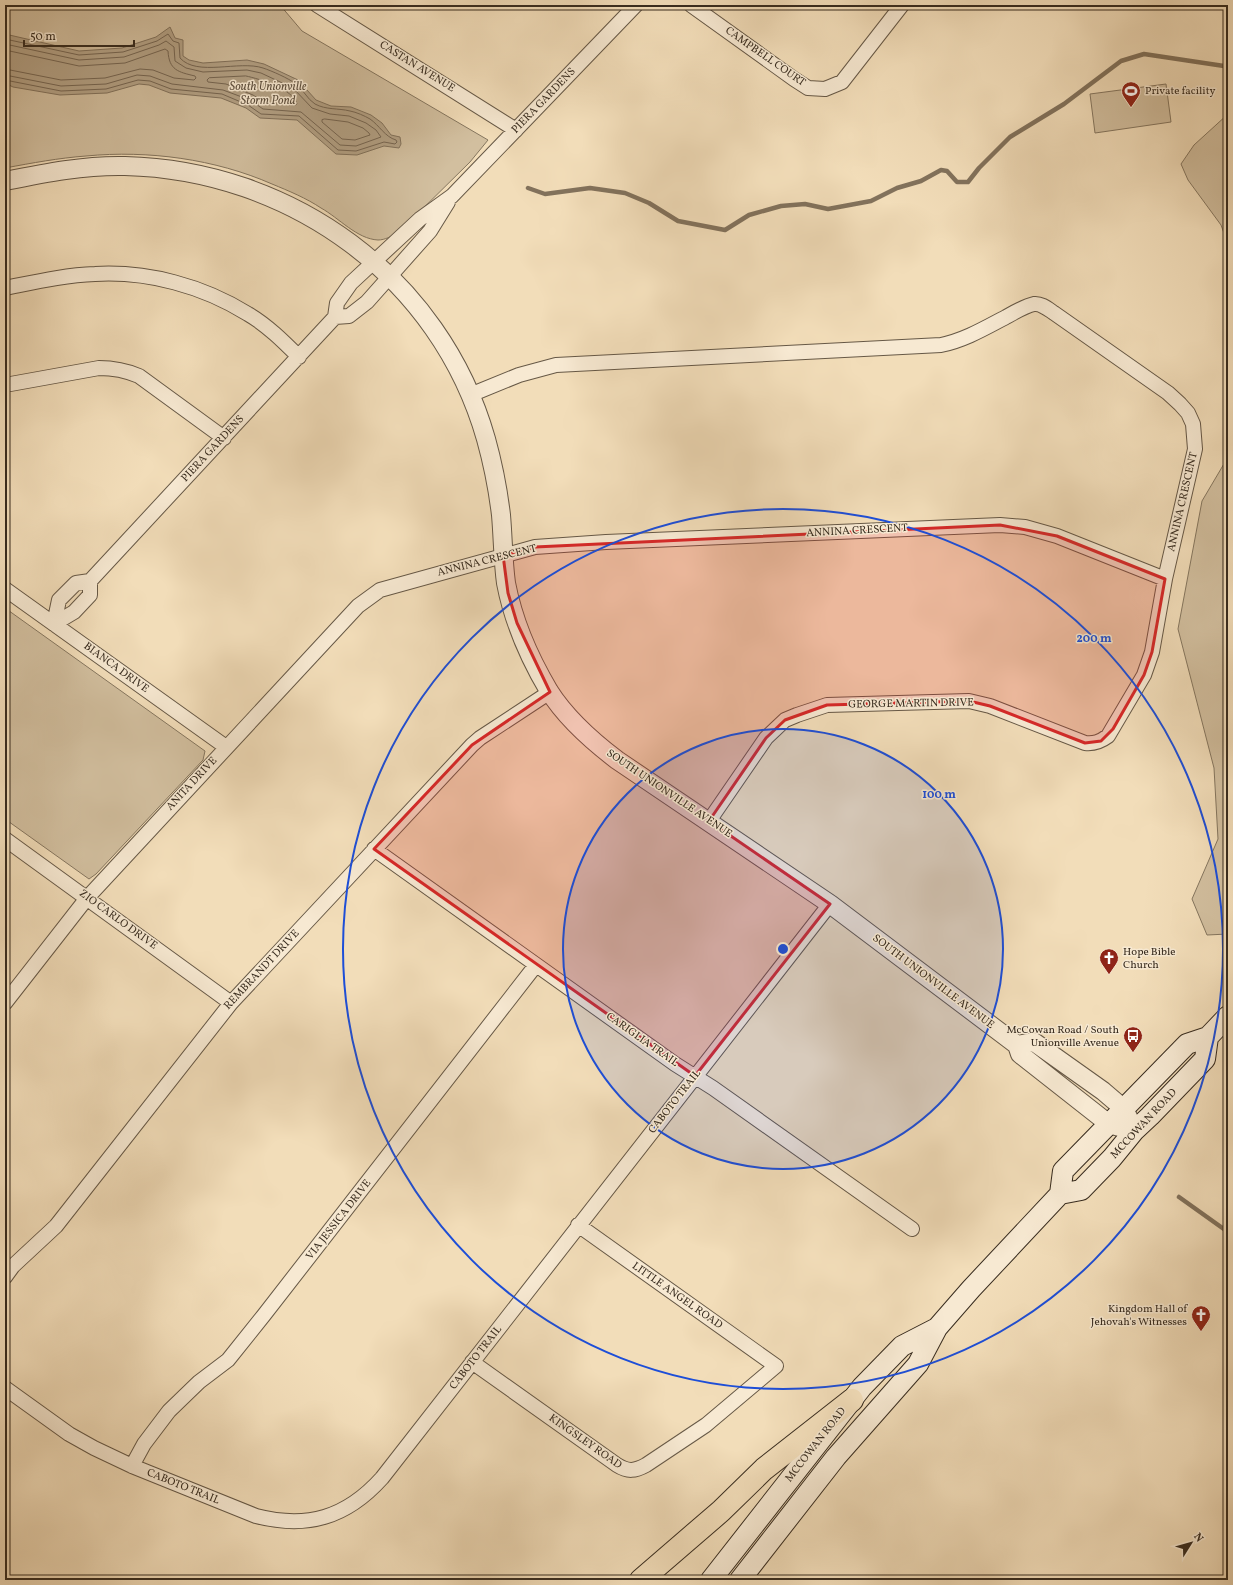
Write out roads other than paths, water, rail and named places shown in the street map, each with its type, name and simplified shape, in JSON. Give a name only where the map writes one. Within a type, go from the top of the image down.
[{"type":"highway","points":[[641,1580],[721,1511],[764,1469],[852,1400]]},
{"type":"main road","points":[[1060,1194],[1064,1171],[1187,1044],[1208,1037],[1228,1016]]},
{"type":"main road","name":"MCCOWAN ROAD","points":[[740,1580],[836,1457],[918,1364],[937,1328],[971,1289],[1060,1194],[1081,1190],[1112,1158],[1134,1131],[1205,1059],[1208,1037]]},
{"type":"main road","name":"MCCOWAN ROAD","points":[[711,1580],[862,1387],[902,1346],[937,1328]]},
{"type":"street","name":"CASTAN AVENUE","points":[[317,5],[516,130]]},
{"type":"street","name":"PIERA GARDENS","points":[[54,624],[59,600],[76,583],[90,581],[299,357],[335,317],[338,303],[351,283],[420,219],[452,196],[636,5]]},
{"type":"street","name":"CAMPBELL COURT","points":[[691,5],[808,88],[825,89],[842,82],[902,5]]},
{"type":"street","name":"SOUTH UNIONVILLE AVENUE","points":[[5,181],[68,170],[115,166],[169,169],[199,174],[240,185],[268,195],[297,209],[323,223],[351,243],[391,276],[419,309],[439,337],[470,395],[486,437],[494,474],[501,516],[503,555],[508,593],[518,623],[527,648],[550,692],[586,734],[638,775],[709,821],[830,904],[1017,1045],[1020,1054],[1109,1124],[1134,1131]]},
{"type":"street","name":"PIERA GARDENS","points":[[335,317],[349,316],[367,302],[430,231],[452,196]]},
{"type":"street","points":[[5,288],[77,275],[110,273],[150,277],[209,293],[249,314],[275,334],[299,357]]},
{"type":"street","name":"ANNINA CRESCENT","points":[[397,585],[535,547],[606,542],[1000,525],[1025,527],[1057,536],[1165,579],[1195,449],[1193,424],[1188,413],[1168,393],[1071,324],[1040,305],[1035,304],[1026,307],[972,336],[953,343],[941,345],[556,365],[519,375],[470,395]]},
{"type":"street","points":[[5,385],[98,368],[113,368],[127,371],[139,376],[224,438]]},
{"type":"street","name":"GEORGE MARTIN DRIVE","points":[[709,821],[766,738],[775,728],[785,720],[827,706],[969,701],[990,706],[1085,743],[1093,744],[1102,740],[1108,736],[1113,729],[1144,675],[1152,652],[1165,579]]},
{"type":"street","points":[[54,624],[74,612],[90,595],[90,581]]},
{"type":"street","name":"ANITA DRIVE","points":[[5,1003],[87,898],[358,606],[380,590],[397,585]]},
{"type":"street","name":"BIANCA DRIVE","points":[[5,589],[226,747]]},
{"type":"street","name":"REMBRANDT DRIVE","points":[[5,1277],[17,1262],[56,1226],[231,1002],[472,745],[550,692]]},
{"type":"street","name":"ZIO CARLO DRIVE","points":[[5,839],[231,1002]]},
{"type":"street","name":"CARIGLIA TRAIL","points":[[374,849],[675,1064],[695,1076],[912,1229]]},
{"type":"street","name":"CABOTO TRAIL","points":[[5,1388],[69,1434],[132,1466],[256,1516],[274,1520],[305,1522],[346,1509],[373,1488],[830,904]]},
{"type":"street","name":"VIA JESSICA DRIVE","points":[[132,1466],[144,1444],[169,1411],[199,1382],[228,1360],[251,1332],[536,964]]},
{"type":"street","points":[[1017,1045],[1034,1042],[1103,1091],[1124,1108],[1134,1131]]},
{"type":"street","name":"LITTLE ANGEL ROAD","points":[[578,1225],[776,1366]]},
{"type":"street","name":"KINGSLEY ROAD","points":[[472,1362],[624,1470],[636,1470],[646,1465],[706,1425],[776,1366]]},
{"type":"water","name":"South Unionville Storm Pond","points":[[170,27],[175,38],[183,40],[183,56],[189,60],[203,63],[247,60],[264,64],[298,80],[316,100],[331,106],[351,107],[371,115],[382,123],[391,135],[400,137],[401,144],[399,148],[384,146],[357,155],[336,154],[297,120],[260,118],[246,108],[221,98],[170,93],[149,85],[139,84],[107,93],[60,95],[13,87],[5,83],[5,34],[79,51],[122,48],[156,37]]},
{"type":"waterway","points":[[528,188],[545,194],[590,188],[625,193],[649,203],[678,221],[725,230],[749,215],[781,206],[805,204],[828,209],[871,201],[897,188],[921,181],[941,170],[947,171],[957,182],[968,182],[979,168],[1010,137],[1064,104],[1121,61],[1144,54],[1224,66],[1228,69]]},
{"type":"waterway","points":[[1179,1197],[1228,1232]]},
{"type":"place","name":"Private facility","points":[[1131,108]]},
{"type":"place","name":"Hope Bible Church","points":[[1109,975]]},
{"type":"place","name":"McCowan Road / South Unionville Avenue","points":[[1133,1053]]},
{"type":"place","name":"Kingdom Hall of Jehovah's Witnesses","points":[[1201,1332]]}]
